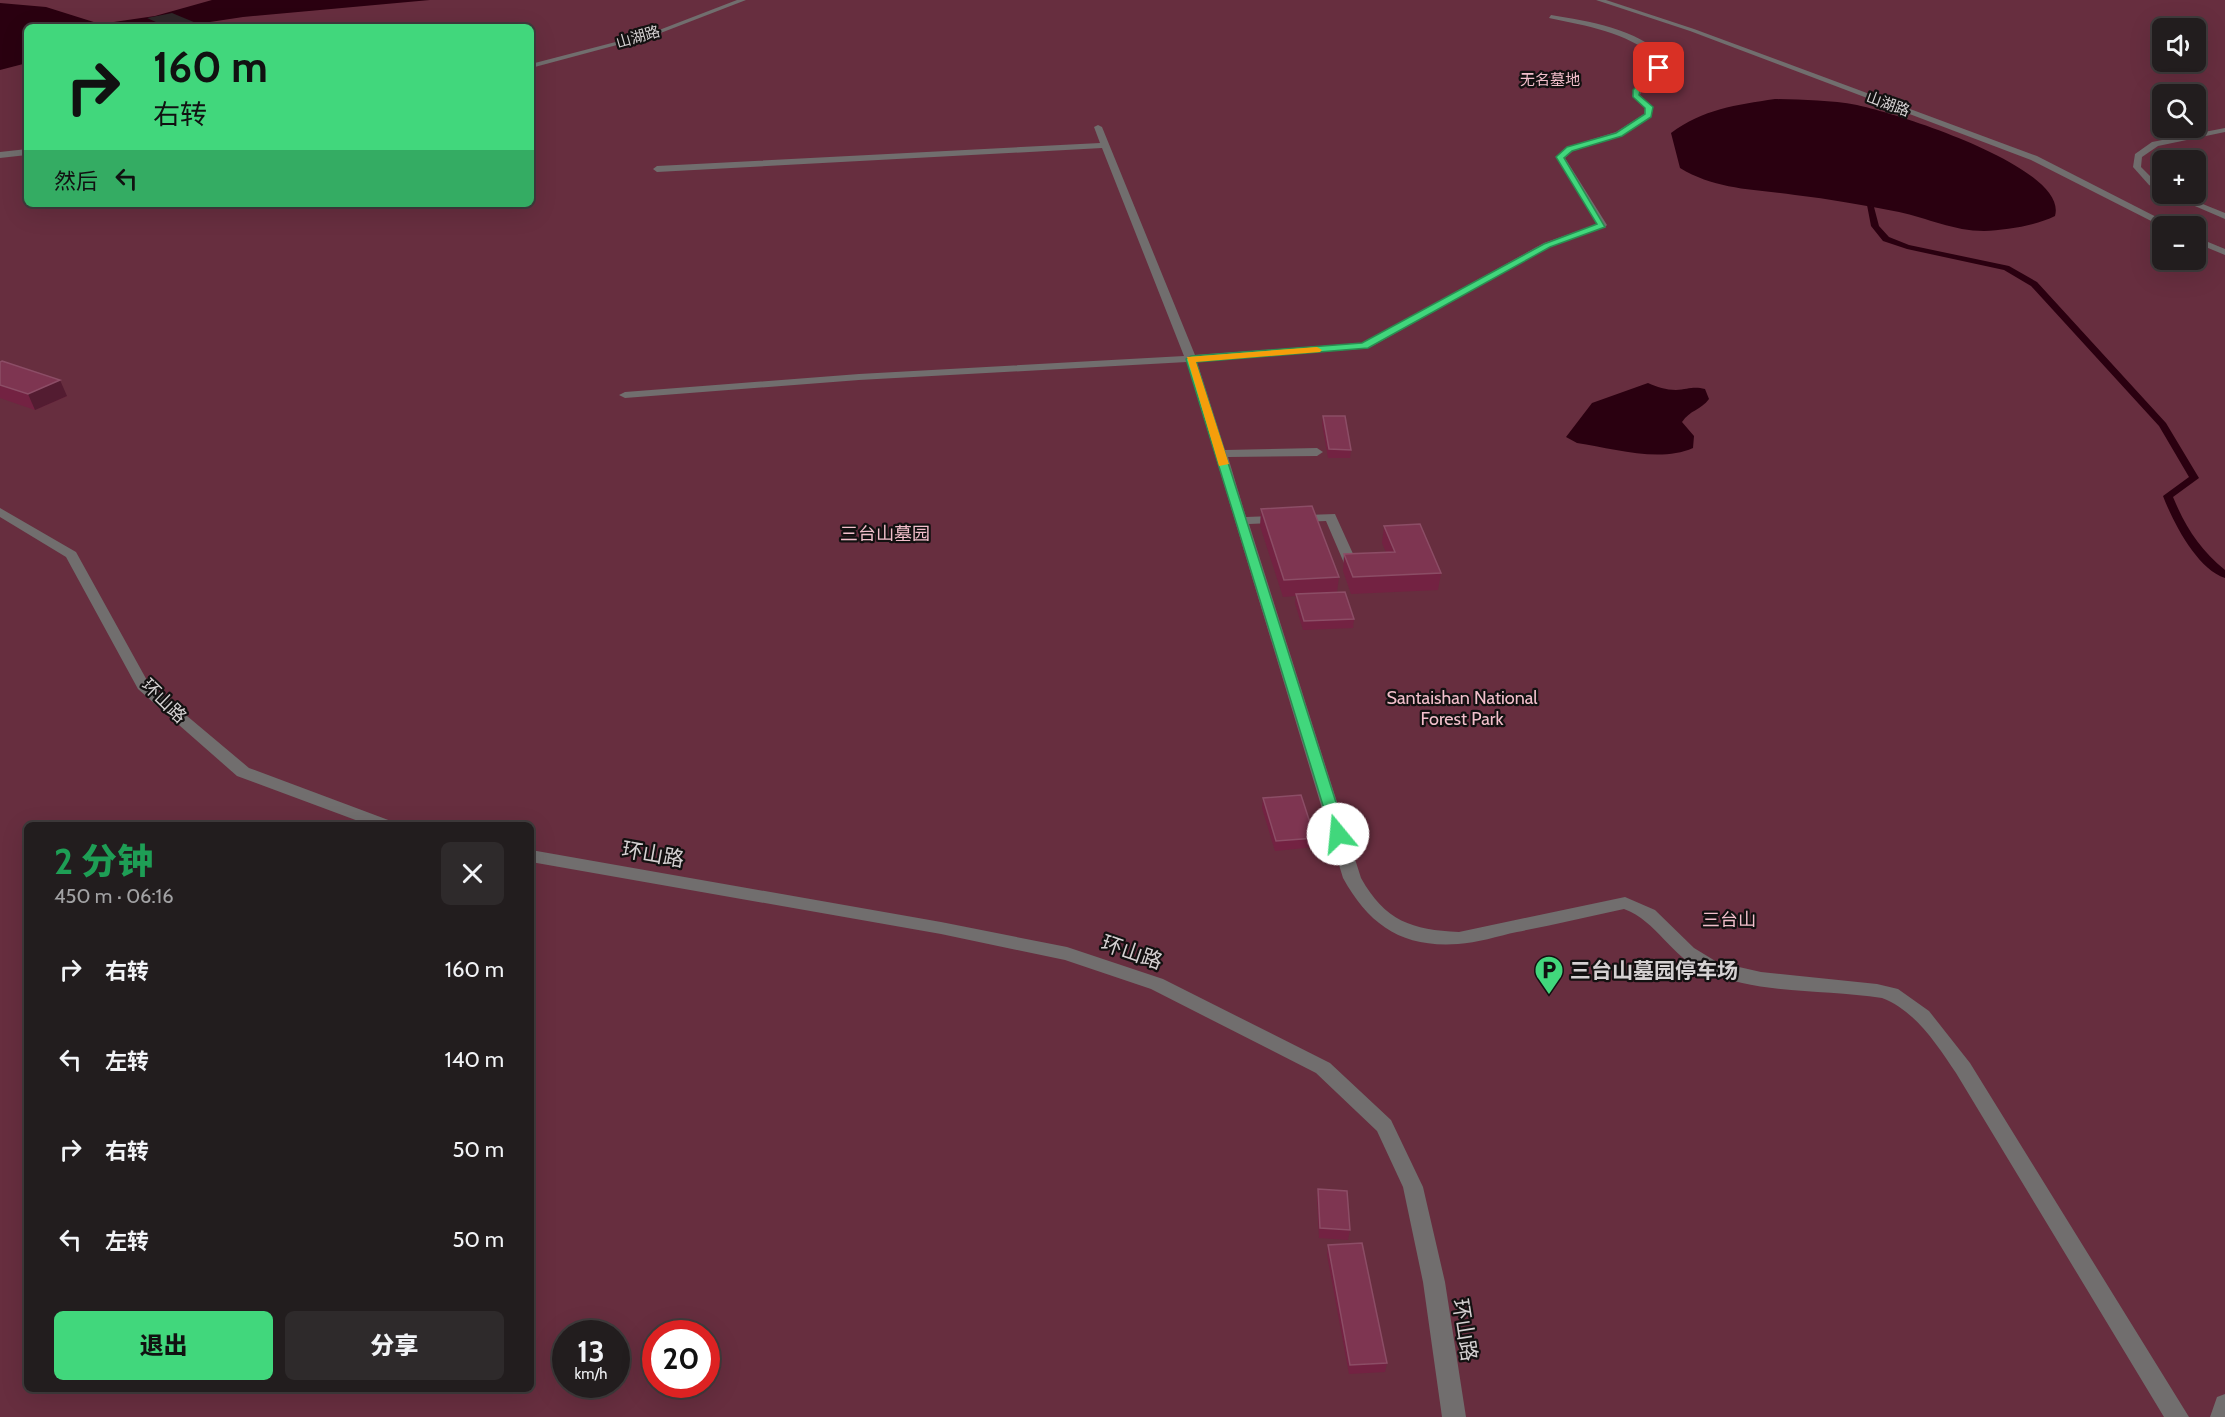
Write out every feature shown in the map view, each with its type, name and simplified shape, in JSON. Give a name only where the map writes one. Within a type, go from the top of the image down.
[{"type":"street","name":"山湖路","points":[[534,65],[656,33],[743,0]]},
{"type":"street","name":"山湖路","points":[[1599,0],[1704,34],[2034,158],[2152,217]]},
{"type":"street","points":[[625,395],[859,377],[1191,359],[1365,346],[1547,245],[1602,225],[1560,157],[1570,149],[1619,134],[1648,115],[1649,107],[1636,96],[1637,90],[1659,68],[1661,57],[1635,41],[1598,27],[1551,17]]},
{"type":"street","points":[[1098,127],[1191,359],[1352,878],[1361,896],[1376,913],[1418,936],[1459,938],[1625,903],[1638,906],[1648,913],[1684,950],[1711,967],[1746,975],[1890,993],[1918,1011],[1943,1039],[1963,1068],[2177,1417]]},
{"type":"street","points":[[2152,183],[2137,167],[2138,156],[2155,144],[2225,130]]},
{"type":"street","points":[[657,168],[1105,145]]},
{"type":"street","points":[[0,155],[24,152]]},
{"type":"street","points":[[2196,204],[2225,216]]},
{"type":"street","points":[[2206,244],[2225,252]]},
{"type":"street","points":[[1220,454],[1317,452]]},
{"type":"street","name":"环山路","points":[[0,512],[71,555],[143,686],[243,772],[377,822]]},
{"type":"street","points":[[1241,521],[1331,517],[1352,567]]},
{"type":"street","name":"环山路","points":[[534,857],[941,928],[1067,954],[1157,984],[1323,1068],[1384,1126],[1413,1187],[1434,1282],[1454,1417]]},
{"type":"street","points":[[2222,1417],[2225,1405]]},
{"type":"green space","name":"三台山","points":[[0,0],[2225,0],[2225,1417],[0,1417]]},
{"type":"shaded area","points":[[212,0],[430,0],[243,17],[197,24],[100,24],[155,16]]},
{"type":"shaded area","points":[[0,3],[46,7],[100,24],[24,24],[24,64],[0,70]]},
{"type":"shaded area","points":[[1775,99],[1857,105],[1906,119],[1976,145],[2009,161],[2035,179],[2052,197],[2055,216],[2020,227],[1973,230],[1951,227],[1873,207],[1721,185],[1680,168],[1671,133],[1695,118],[1720,109]]},
{"type":"shaded area","points":[[1648,383],[1672,390],[1705,389],[1709,399],[1682,422],[1694,436],[1693,448],[1665,454],[1635,453],[1577,443],[1566,437],[1592,403]]},
{"type":"pier","points":[[172,13],[199,24],[160,24],[147,18]]},
{"type":"building","points":[[0,362],[60,380],[28,394],[0,385]]},
{"type":"building","points":[[1323,416],[1345,416],[1351,450],[1329,449]]},
{"type":"building","points":[[1312,506],[1339,577],[1284,580],[1261,509]]},
{"type":"building","points":[[1420,524],[1441,573],[1353,577],[1344,554],[1395,552],[1384,526]]},
{"type":"building","points":[[1345,592],[1354,619],[1304,621],[1296,594]]},
{"type":"building","points":[[1301,795],[1315,838],[1276,841],[1263,798]]},
{"type":"building","points":[[1318,1189],[1347,1191],[1350,1230],[1320,1228]]},
{"type":"building","points":[[1362,1243],[1387,1363],[1350,1365],[1328,1245]]},
{"type":"waterway","points":[[1870,207],[1875,226],[1886,239],[1907,247],[2006,268],[2034,284],[2163,425],[2194,478],[2168,496],[2173,509],[2197,549],[2225,575]]},
{"type":"slow traffic","points":[[1223,464],[1191,359],[1317,350]]},
{"type":"place","name":"三台山墓园停车场","points":[[1549,996]]},
{"type":"route","points":[[1338,834],[1191,359],[1365,346],[1547,245],[1602,225],[1560,157],[1570,149],[1619,134],[1648,115],[1649,107],[1636,96],[1637,90],[1659,68]]},
{"type":"park label","name":"无名墓地","points":[[1550,80]]},
{"type":"park label","name":"三台山墓园","points":[[885,534]]},
{"type":"park label","name":"Santaishan National Forest Park","points":[[1462,708]]}]
